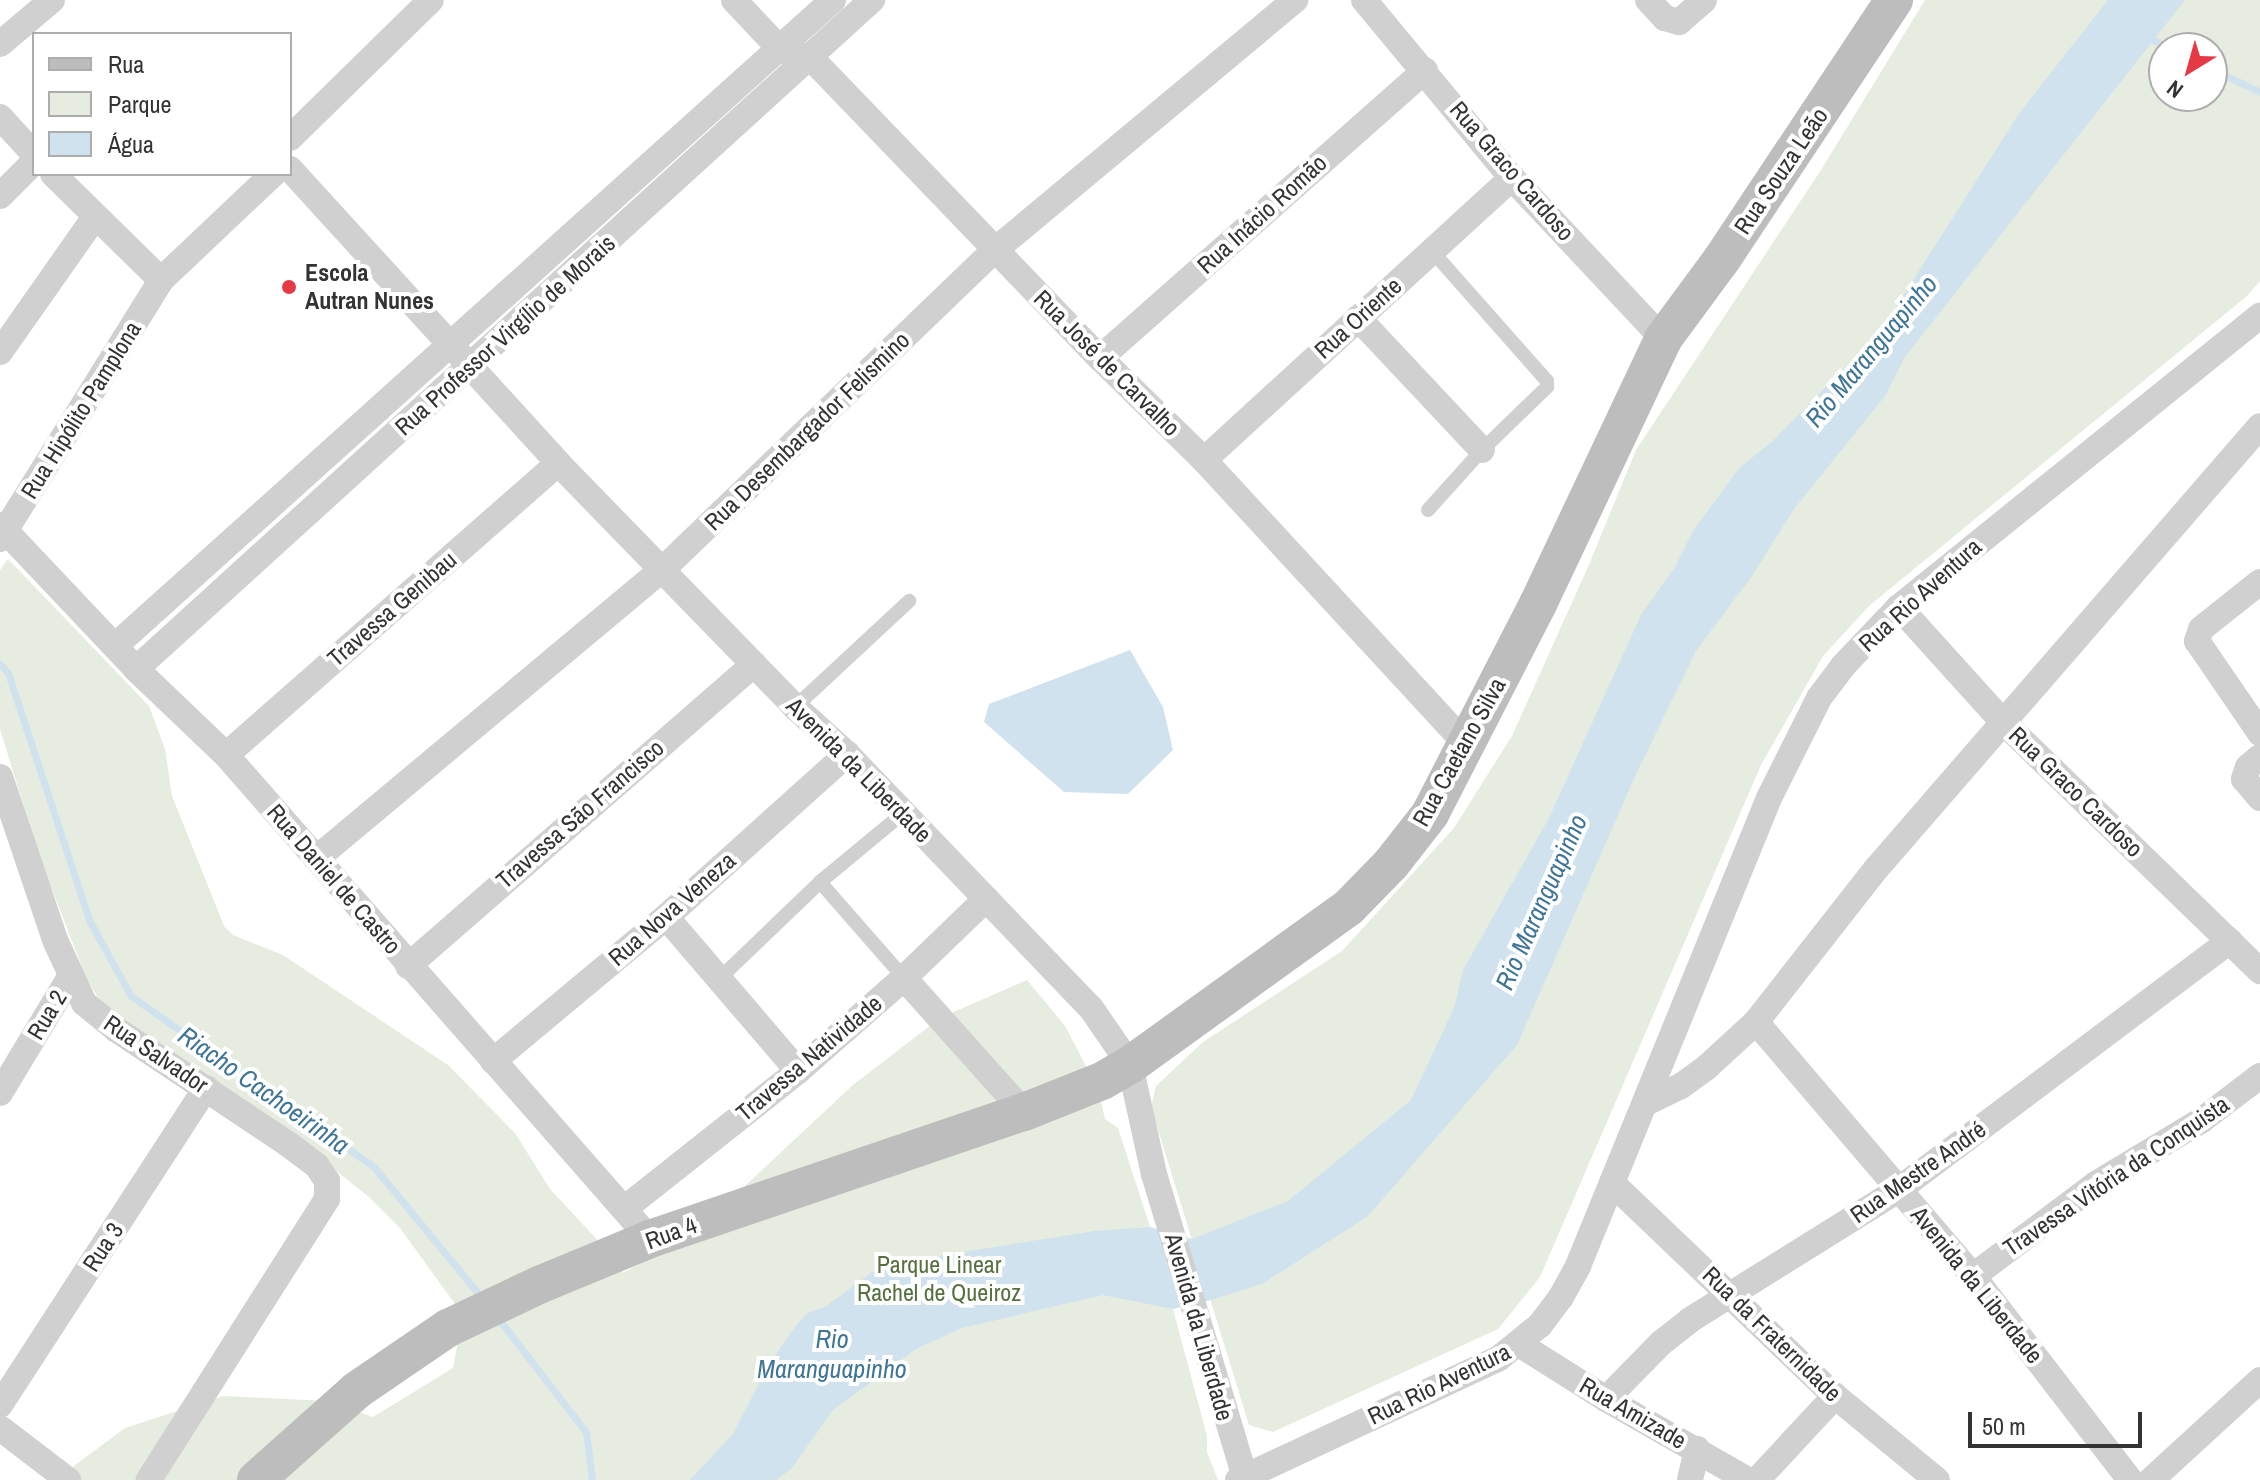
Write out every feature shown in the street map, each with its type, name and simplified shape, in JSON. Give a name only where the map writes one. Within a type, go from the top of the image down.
[{"type":"main road","name":"Rua Souza Leão","points":[[1663,339],[1731,246],[1894,0]]},
{"type":"main road","name":"Rua Caetano Silva","points":[[1130,1065],[1349,907],[1391,864],[1430,814],[1538,604],[1663,339]]},
{"type":"main road","name":"Rua 4","points":[[256,1480],[348,1398],[448,1328],[539,1285],[650,1239],[1024,1112],[1102,1081],[1130,1065]]},
{"type":"street","points":[[0,44],[52,0]]},
{"type":"street","points":[[292,136],[431,0]]},
{"type":"street","points":[[734,0],[781,50],[811,58]]},
{"type":"street","name":"Rua Professor Virgílio de Morais","points":[[115,646],[833,0]]},
{"type":"street","name":"Rua Professor Virgílio de Morais","points":[[136,669],[872,0]]},
{"type":"street","name":"Rua Desembargador Felismino","points":[[317,858],[662,570],[995,250],[1295,0]]},
{"type":"street","name":"Rua Graco Cardoso","points":[[1364,0],[1512,178],[1663,339]]},
{"type":"street","points":[[1648,0],[1665,18],[1679,22],[1704,0]]},
{"type":"street","name":"Rua José de Carvalho","points":[[811,58],[1100,358],[1204,460],[1466,744]]},
{"type":"street","name":"Rua Inácio Romão","points":[[1100,358],[1425,70]]},
{"type":"street","points":[[0,117],[32,152]]},
{"type":"street","points":[[0,196],[32,164]]},
{"type":"street","name":"Avenida da Liberdade","points":[[292,171],[558,463],[795,707],[847,754],[1091,1008],[1130,1065],[1154,1174],[1242,1479]]},
{"type":"street","points":[[55,176],[161,280]]},
{"type":"street","name":"Rua Hipólito Pamplona","points":[[2,531],[161,280],[271,176]]},
{"type":"street","name":"Rua Oriente","points":[[1204,460],[1512,178]]},
{"type":"street","points":[[603,209],[621,230]]},
{"type":"street","points":[[0,352],[95,217]]},
{"type":"street","name":"Rua Rio Aventura","points":[[1242,1479],[1498,1359],[1519,1344],[1561,1297],[1578,1266],[1648,1102],[1769,798],[1819,698],[1843,666],[1899,607],[2260,316]]},
{"type":"street","points":[[1358,318],[1482,450]]},
{"type":"street","points":[[1648,1102],[1681,1086],[1707,1067],[1756,1022],[1876,869],[2260,426]]},
{"type":"street","name":"Travessa Genibau","points":[[226,755],[558,463]]},
{"type":"street","name":"Rua Daniel de Castro","points":[[2,531],[136,669],[226,755],[650,1239]]},
{"type":"street","points":[[2260,582],[2201,629],[2198,646],[2260,733]]},
{"type":"street","name":"Rua Graco Cardoso","points":[[1899,607],[2003,722],[2230,941],[2257,961]]},
{"type":"street","name":"Travessa São Francisco","points":[[408,966],[754,664]]},
{"type":"street","name":"Rua Nova Veneza","points":[[493,1061],[666,917],[847,754]]},
{"type":"street","points":[[2260,757],[2248,767],[2244,779],[2260,798]]},
{"type":"street","name":"Rua Salvador","points":[[2,789],[70,977],[84,1003],[100,1018],[317,1166],[327,1181],[327,1199],[149,1480]]},
{"type":"street","name":"Travessa Natividade","points":[[624,1209],[798,1071],[904,978],[986,899]]},
{"type":"street","points":[[666,917],[798,1071]]},
{"type":"street","name":"Rua Mestre André","points":[[1606,1399],[1661,1343],[1731,1294],[1898,1190],[2230,941]]},
{"type":"street","name":"Rua 2","points":[[0,1093],[70,977]]},
{"type":"street","points":[[904,978],[1024,1112]]},
{"type":"street","name":"Avenida da Liberdade","points":[[1756,1022],[1973,1276],[2130,1480]]},
{"type":"street","name":"Travessa Vitória da Conquista","points":[[1973,1276],[2096,1184],[2202,1120],[2260,1076]]},
{"type":"street","name":"Rua 3","points":[[0,1405],[206,1088]]},
{"type":"street","name":"Rua da Fraternidade","points":[[1612,1183],[1835,1396],[1937,1480]]},
{"type":"street","name":"Rua Amizade","points":[[1519,1344],[1606,1399],[1748,1480]]},
{"type":"street","points":[[2151,1480],[2260,1380]]},
{"type":"street","points":[[1757,1480],[1835,1396]]},
{"type":"street","points":[[0,1428],[68,1480]]},
{"type":"street","points":[[1690,1480],[1697,1449]]},
{"type":"lane","points":[[1428,510],[1482,450],[1542,393],[1547,381],[1432,251]]},
{"type":"lane","points":[[795,707],[909,601]]},
{"type":"lane","points":[[719,979],[820,882],[903,813]]},
{"type":"lane","points":[[820,882],[904,978]]},
{"type":"green space","points":[[1925,0],[2260,0],[2260,281],[2247,296],[1869,606],[1823,656],[1761,765],[1540,1277],[1498,1329],[1273,1432],[1249,1425],[1151,1107],[1156,1086],[1203,1042],[1342,951],[1454,828],[1512,736],[1588,567],[1636,450],[1821,170]]},
{"type":"green space","name":"Parque Linear Rachel de Queiroz","points":[[8,559],[149,706],[165,749],[172,796],[224,926],[233,935],[283,955],[448,1065],[515,1133],[550,1189],[616,1260],[623,1273],[644,1261],[707,1239],[746,1185],[853,1085],[940,1018],[1027,980],[1065,1026],[1098,1089],[1105,1119],[1118,1128],[1150,1227],[1137,1228],[1159,1305],[1173,1309],[1207,1436],[1207,1452],[1218,1480],[55,1480],[125,1428],[223,1396],[329,1401],[373,1417],[453,1368],[463,1315],[400,1228],[369,1197],[291,1135],[105,1007],[97,996],[86,977],[39,856],[0,729],[0,570]]},
{"type":"water","name":"Rio Maranguapinho","points":[[2108,0],[2185,0],[2160,32],[2148,32],[2148,47],[1905,357],[1885,396],[1794,509],[1752,576],[1696,651],[1637,772],[1517,1045],[1368,1216],[1262,1284],[1211,1300],[1173,1309],[1103,1295],[962,1328],[916,1349],[833,1410],[792,1468],[776,1480],[690,1480],[733,1434],[768,1366],[807,1313],[825,1307],[882,1265],[1095,1231],[1150,1227],[1192,1239],[1288,1201],[1411,1100],[1454,1008],[1463,970],[1549,818],[1641,615],[1675,567],[1693,531],[1739,468],[1773,441],[1882,329],[2020,112]]},
{"type":"water","points":[[1130,650],[1163,707],[1173,750],[1128,794],[1064,792],[984,722],[989,704]]},
{"type":"waterway","points":[[2228,77],[2260,92]]},
{"type":"waterway","name":"Riacho Cachoeirinha","points":[[0,664],[8,673],[90,922],[131,996],[374,1167],[482,1298]]},
{"type":"waterway","name":"Riacho Cachoeirinha","points":[[497,1317],[586,1432],[592,1480]]},
{"type":"place","name":"Escola Autran Nunes","points":[[289,287]]}]
